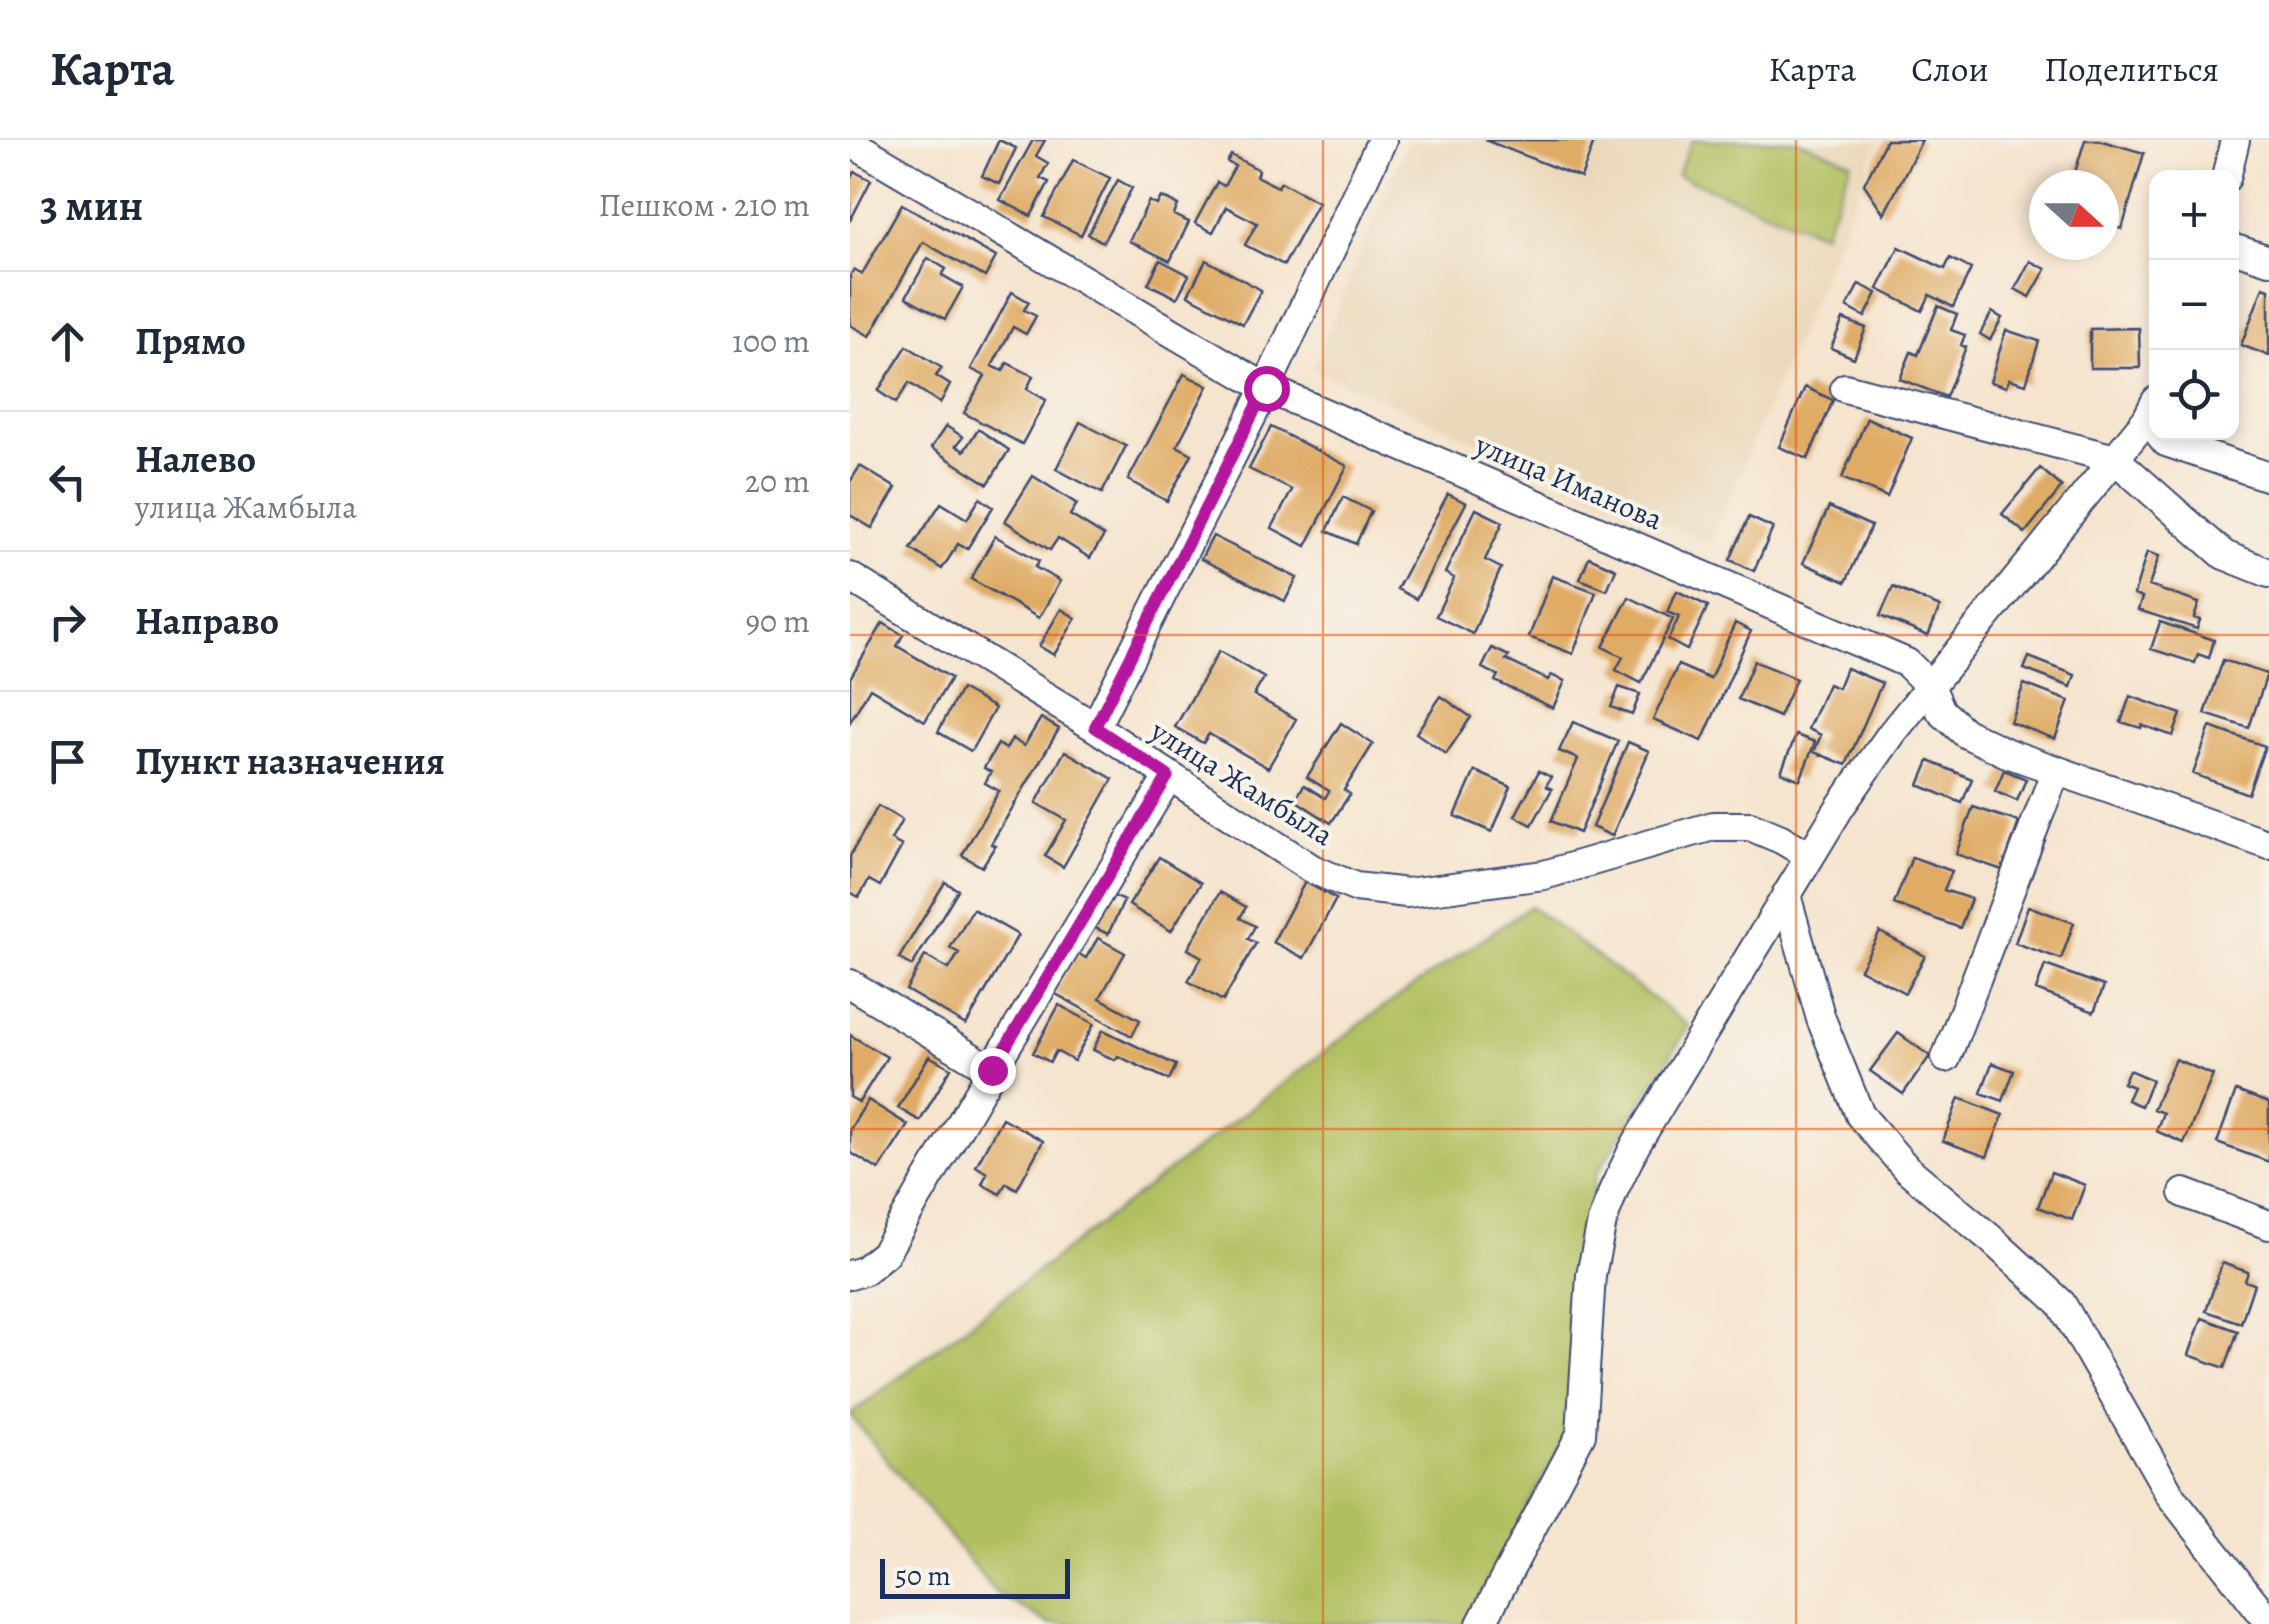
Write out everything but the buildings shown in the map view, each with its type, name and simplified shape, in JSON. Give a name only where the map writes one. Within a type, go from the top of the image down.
[{"type":"street","points":[[1095,727],[1266,388],[1382,140]]},
{"type":"street","points":[[2228,170],[2235,140]]},
{"type":"street","name":"улица Иманова","points":[[850,142],[1266,388],[1908,663],[1930,686],[1941,711],[1966,733],[2006,753],[2269,845]]},
{"type":"street","points":[[2239,250],[2269,260]]},
{"type":"street","points":[[1845,388],[2115,458],[2224,555],[2269,573]]},
{"type":"street","points":[[1482,1624],[1581,1434],[1591,1276],[1602,1222],[1635,1146],[1840,806],[1892,733],[2115,458],[2149,427]]},
{"type":"street","points":[[2165,440],[2269,477]]},
{"type":"street","name":"улица Жамбыла","points":[[850,577],[1095,727],[1312,869],[1355,887],[1407,893],[1544,875],[1713,826],[1750,826],[1810,856]]},
{"type":"street","points":[[1946,1058],[2056,770]]},
{"type":"street","points":[[850,1275],[863,1271],[885,1253],[1168,776]]},
{"type":"street","points":[[1786,895],[1821,1019],[1860,1115],[1906,1168],[2061,1303],[2171,1496],[2269,1622]]},
{"type":"street","points":[[850,984],[992,1070]]},
{"type":"street","points":[[2184,1193],[2269,1225]]},
{"type":"shaded area","points":[[1408,140],[1880,140],[1710,543],[1312,369]]},
{"type":"green space","points":[[1692,140],[1797,140],[1852,162],[1823,234],[1677,175]]},
{"type":"green space","points":[[1530,906],[1689,1026],[1596,1175],[1572,1424],[1465,1624],[1049,1624],[995,1592],[850,1415],[1371,1016]]},
{"type":"route","points":[[992,1070],[1168,776],[1095,727],[1266,388]]}]
